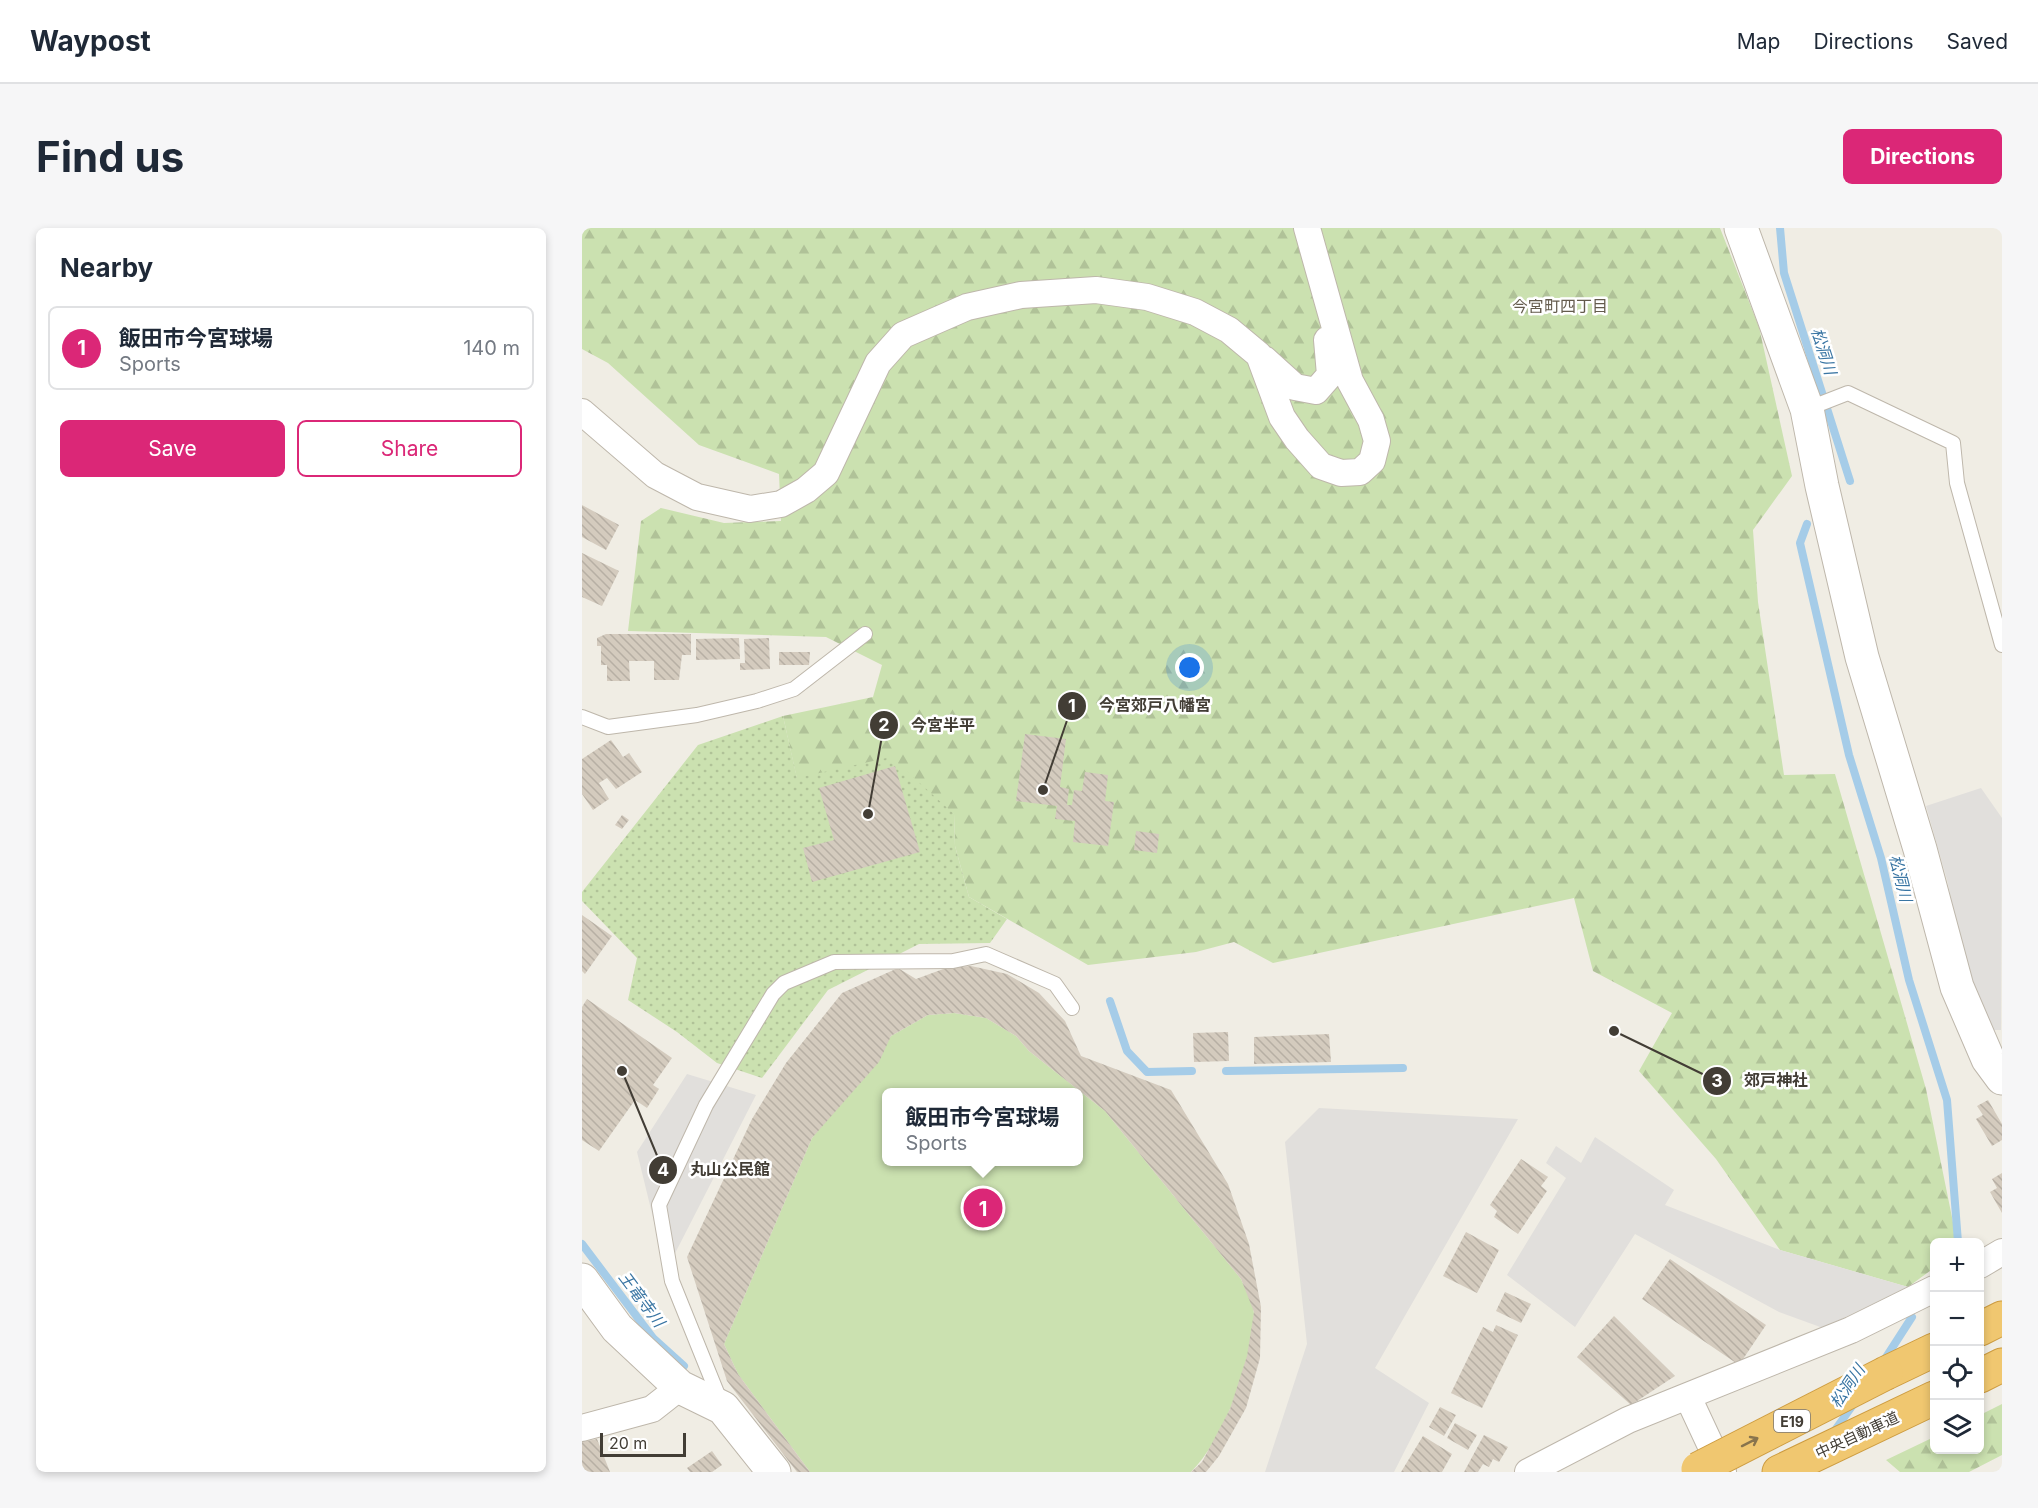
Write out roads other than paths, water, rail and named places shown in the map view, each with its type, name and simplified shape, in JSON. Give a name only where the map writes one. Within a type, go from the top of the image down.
[{"type":"highway","points":[[1984,1327],[2002,1318]]},
{"type":"highway","name":"E19","points":[[1704,1471],[1886,1373],[1930,1352]]},
{"type":"highway","points":[[1984,1374],[2002,1365]]},
{"type":"highway","name":"中央自動車道","points":[[1779,1472],[1931,1400]]},
{"type":"street","points":[[1259,354],[1282,417],[1297,439],[1321,466],[1341,473],[1360,472],[1372,461],[1377,441],[1371,420],[1350,381],[1307,228]]},
{"type":"street","points":[[1741,228],[1808,408],[1822,486],[1862,657],[1920,849],[1957,987],[1997,1061]]},
{"type":"street","points":[[586,418],[655,475],[698,497],[750,509],[781,504],[806,490],[826,473],[878,363],[903,335],[967,307],[1021,295],[1096,290],[1147,297],[1195,312],[1229,330],[1295,387],[1316,391],[1330,375],[1323,287]]},
{"type":"street","points":[[1984,1263],[2002,1252]]},
{"type":"street","points":[[582,1280],[617,1328],[680,1387],[723,1408],[774,1472]]},
{"type":"street","points":[[1527,1472],[1628,1420],[1851,1330],[1930,1291]]},
{"type":"street","points":[[582,1428],[652,1409],[680,1387]]},
{"type":"street","points":[[1688,1397],[1704,1471]]},
{"type":"lane","points":[[1808,408],[1848,393],[1953,443],[1958,483],[2002,645]]},
{"type":"lane","points":[[582,717],[608,727],[697,715],[757,701],[794,689],[865,634]]},
{"type":"lane","points":[[723,1408],[672,1281],[659,1205],[706,1105],[772,994],[784,983],[834,962],[953,961],[986,954],[1055,984],[1072,1008]]},
{"type":"waterway","name":"松洞川","points":[[1780,228],[1784,273],[1850,481]]},
{"type":"waterway","name":"松洞川","points":[[1807,524],[1800,543],[1849,755],[1881,858],[1909,980],[1947,1100],[1958,1238]]},
{"type":"waterway","points":[[1110,1001],[1127,1051],[1147,1072],[1192,1071]]},
{"type":"waterway","points":[[1226,1071],[1403,1068]]},
{"type":"waterway","name":"王竜寺川","points":[[582,1244],[653,1338],[684,1366]]},
{"type":"waterway","name":"松洞川","points":[[1883,1362],[1912,1317]]},
{"type":"waterway","name":"松洞川","points":[[1833,1433],[1855,1402]]},
{"type":"place","name":"今宮郊戸八幡宮","points":[[1043,790]]},
{"type":"place","name":"今宮半平","points":[[868,814]]},
{"type":"place","name":"郊戸神社","points":[[1614,1031]]},
{"type":"place","name":"丸山公民館","points":[[622,1071]]},
{"type":"place","name":"飯田市今宮球場","points":[[983,1208]]},
{"type":"district","name":"今宮町四丁目","points":[[1560,306]]}]
